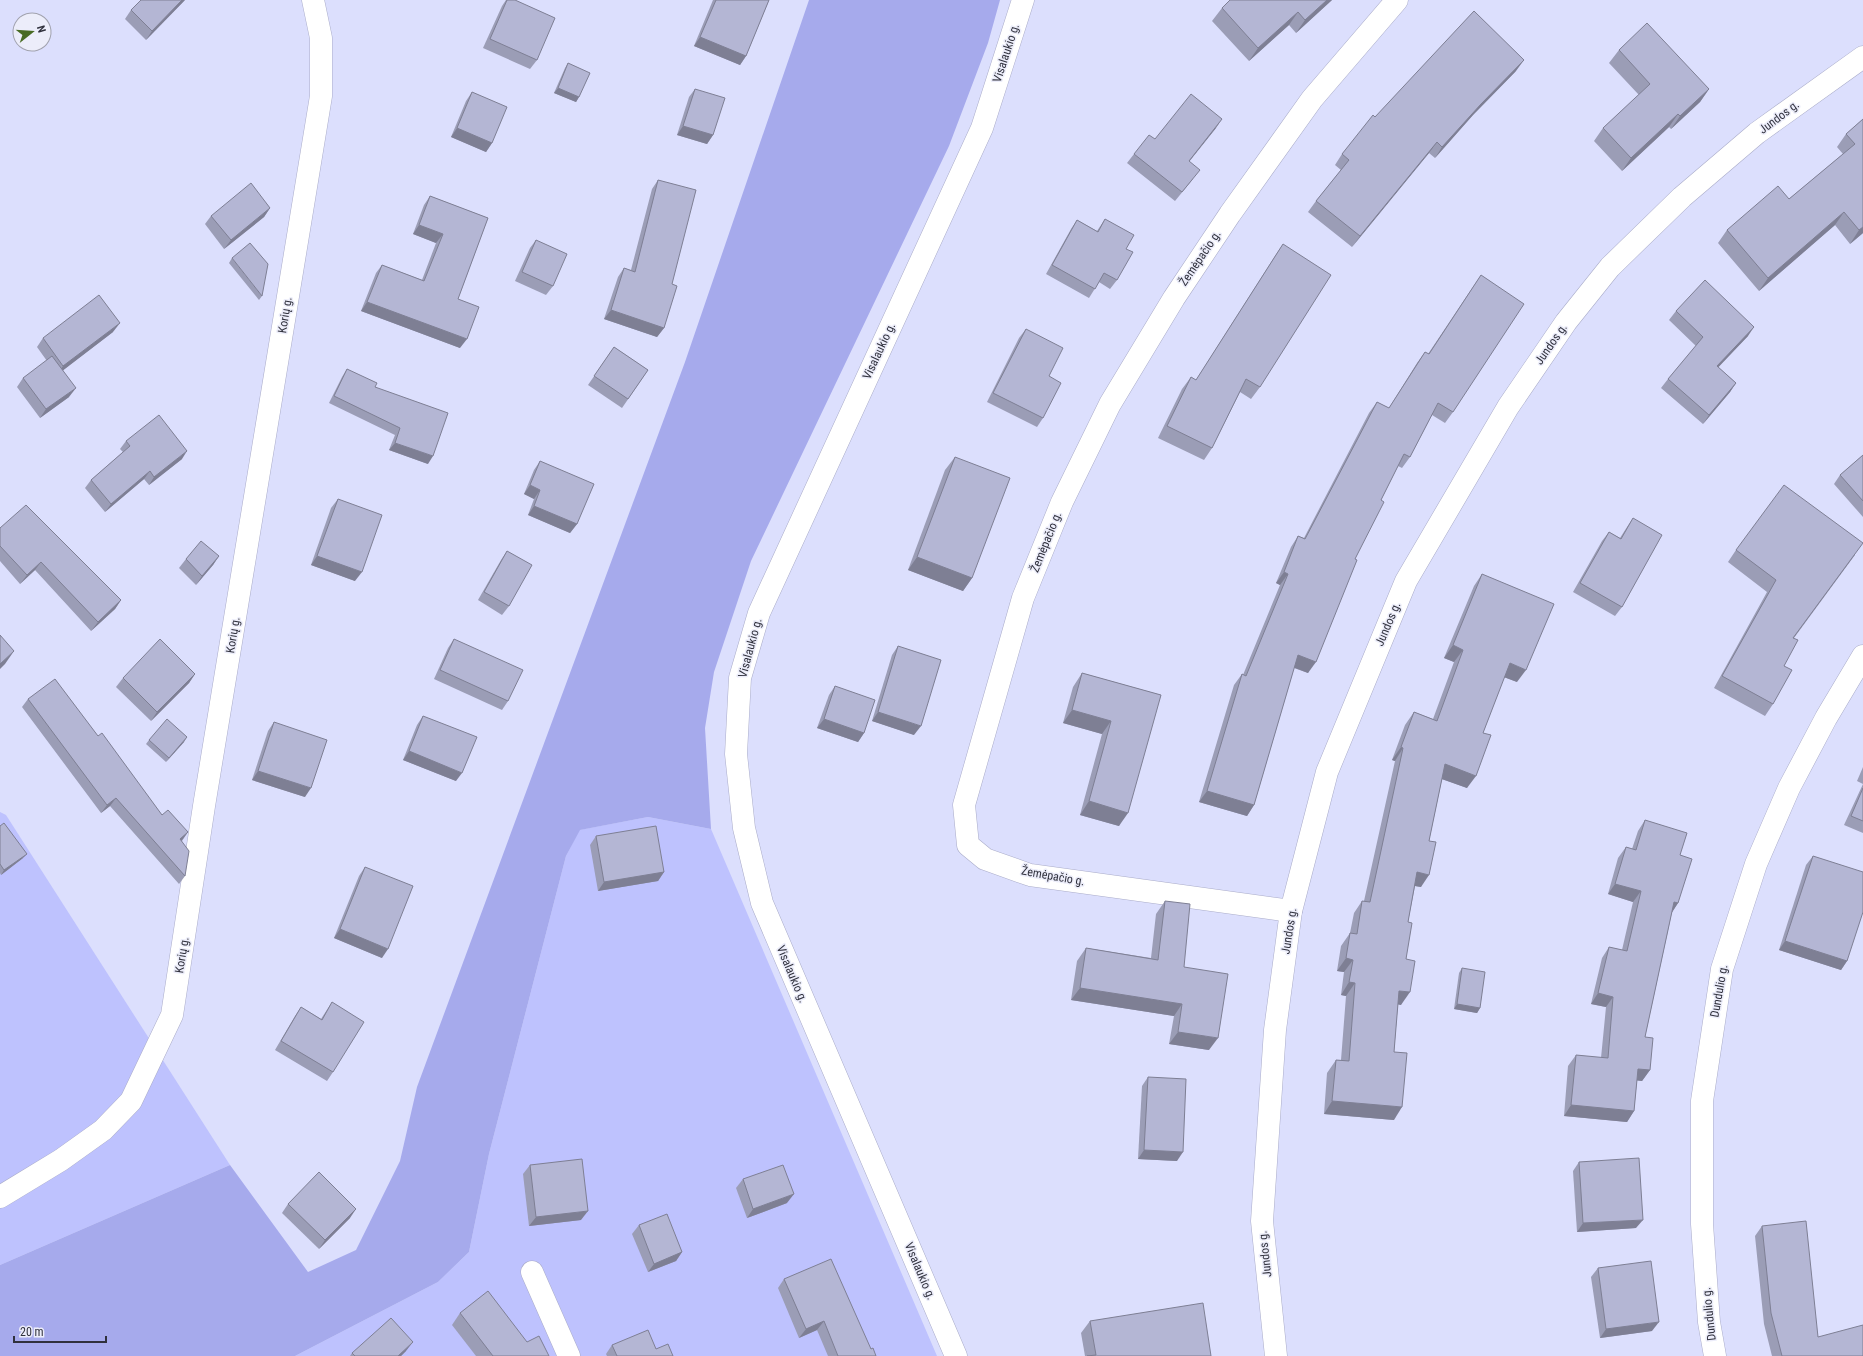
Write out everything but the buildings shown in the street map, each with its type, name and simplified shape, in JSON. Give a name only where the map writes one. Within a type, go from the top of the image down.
[{"type":"street","name":"Korių g.","points":[[0,1197],[61,1160],[103,1130],[130,1101],[172,1016],[206,798],[321,96],[321,38],[313,0]]},
{"type":"street","name":"Visalaukio g.","points":[[956,1356],[762,903],[744,828],[736,754],[740,678],[759,613],[982,128],[1023,0]]},
{"type":"street","name":"Žemėpačio g.","points":[[1291,911],[1030,875],[985,859],[968,845],[964,805],[1023,598],[1062,502],[1110,404],[1174,298],[1230,214],[1312,99],[1397,0]]},
{"type":"street","name":"Jundos g.","points":[[1276,1356],[1262,1221],[1274,1030],[1291,911],[1327,772],[1406,581],[1508,406],[1566,322],[1610,267],[1682,197],[1757,133],[1826,82],[1863,57]]},
{"type":"street","name":"Dundulio g.","points":[[1715,1356],[1709,1322],[1702,1224],[1702,1101],[1722,968],[1756,864],[1789,788],[1826,718],[1863,656]]},
{"type":"street","points":[[532,1272],[569,1356]]},
{"type":"shaded area","points":[[809,0],[1000,0],[988,43],[949,146],[751,561],[714,672],[705,728],[711,829],[648,817],[580,830],[566,856],[489,1154],[469,1252],[438,1282],[295,1356],[0,1356],[0,1265],[230,1165],[308,1272],[356,1250],[400,1161],[417,1087],[685,362]]},
{"type":"shaded area","points":[[0,812],[6,815],[230,1165],[0,1265]]},
{"type":"shaded area","points":[[648,817],[711,829],[937,1356],[295,1356],[438,1282],[469,1252],[489,1154],[566,856],[579,830]]}]
